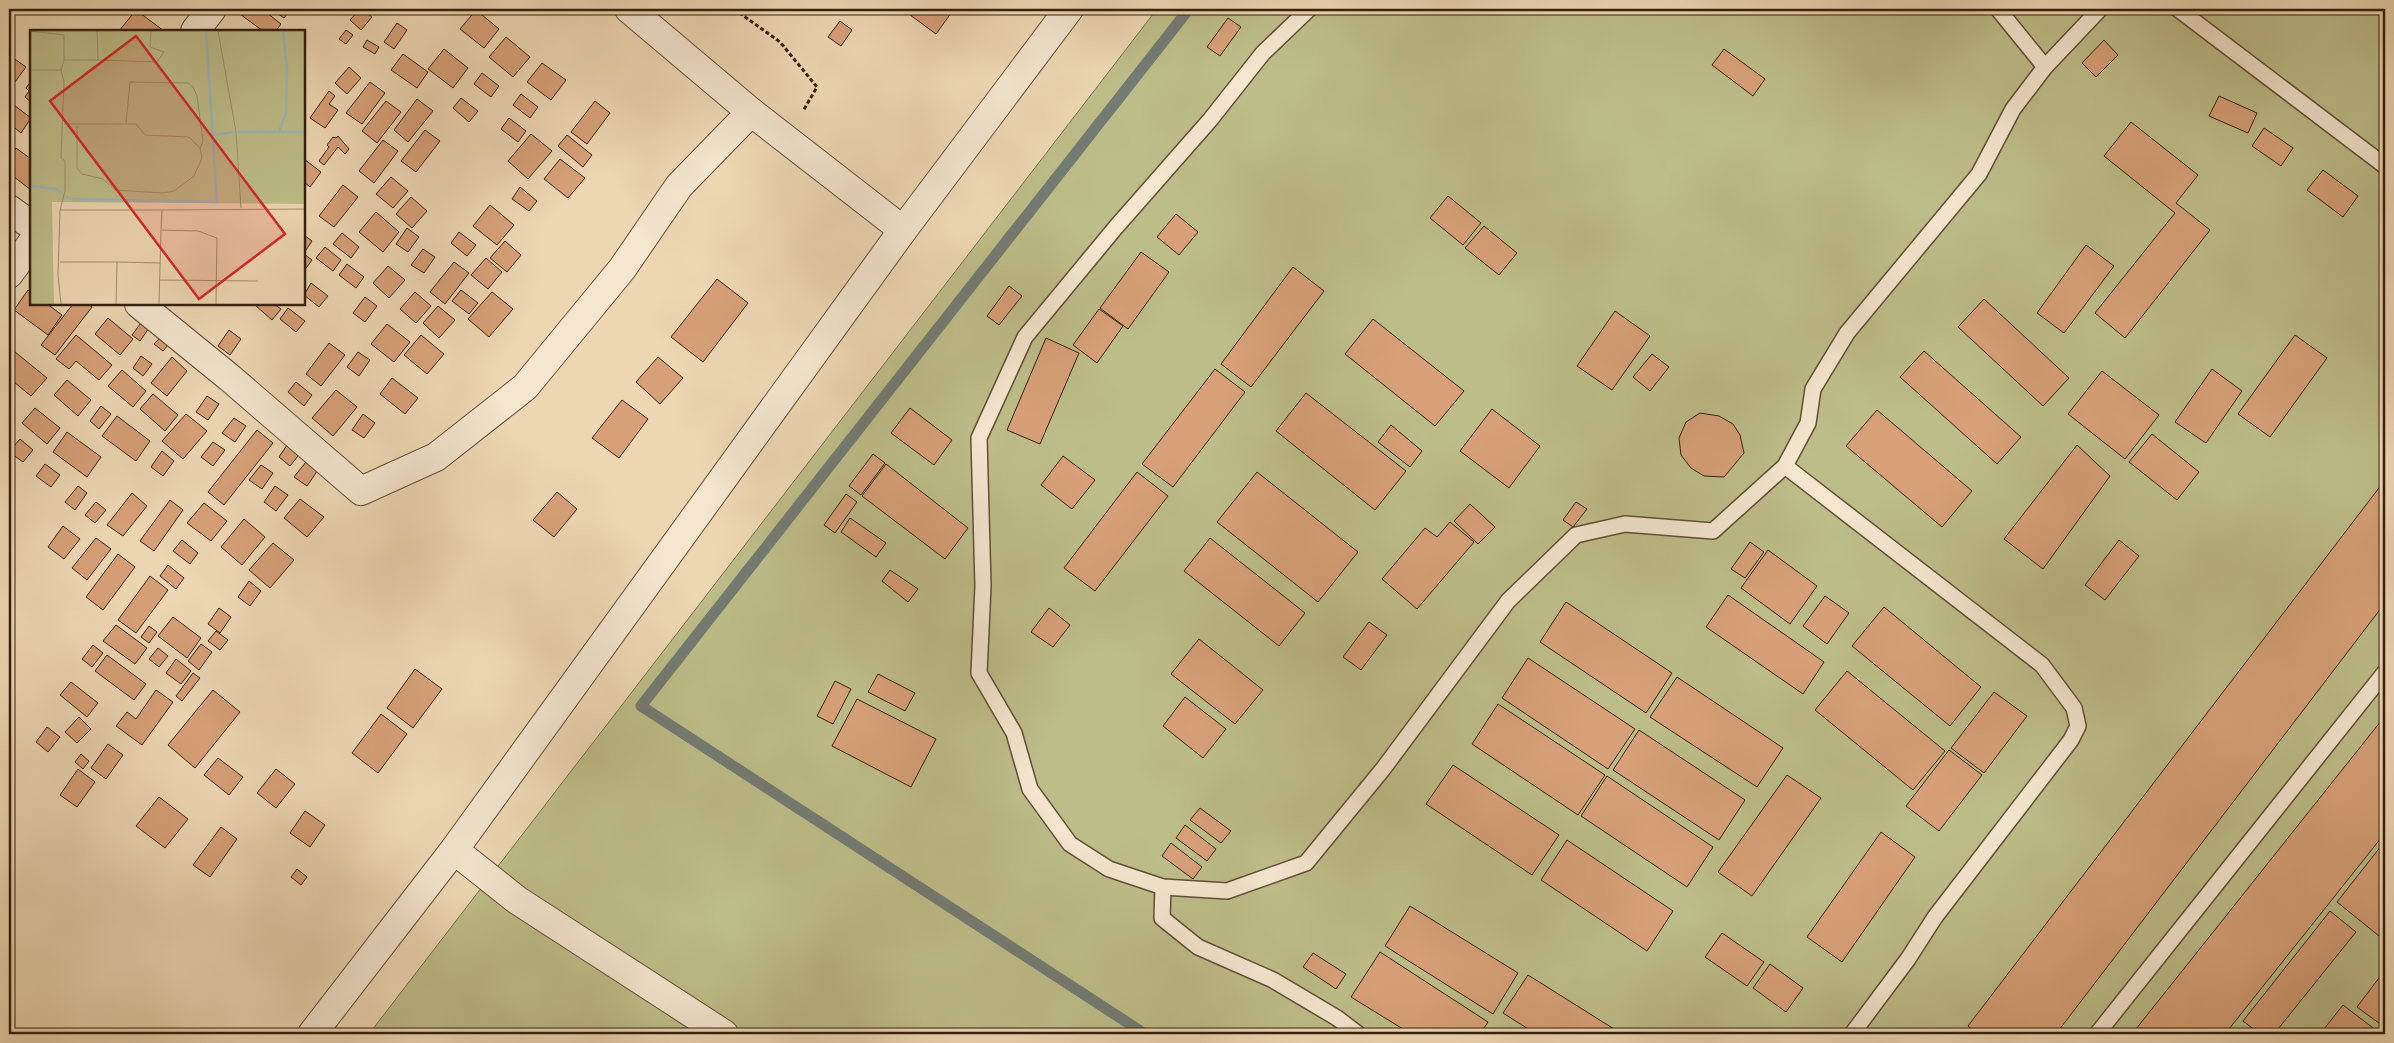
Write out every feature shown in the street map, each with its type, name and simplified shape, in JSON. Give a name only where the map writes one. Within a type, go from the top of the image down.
[{"type":"street","points":[[196,30],[212,9]]},
{"type":"street","points":[[629,9],[751,112],[903,230]]},
{"type":"street","points":[[312,1034],[454,850],[903,230],[1068,9]]},
{"type":"street","points":[[139,305],[230,378],[361,491],[436,457],[525,387],[622,269],[679,186],[751,112]]},
{"type":"street","points":[[9,209],[30,224]]},
{"type":"street","points":[[9,274],[30,245]]},
{"type":"street","points":[[454,850],[517,900],[724,1034]]},
{"type":"lane","points":[[1309,9],[1263,53],[1204,127],[1116,227],[1025,337],[979,438],[983,586],[979,673],[1014,733],[1030,789],[1070,844],[1109,869],[1163,887],[1227,892],[1306,863],[1383,768],[1508,601],[1576,535],[1625,524],[1713,531],[1785,466],[1808,423],[1813,389],[1847,333],[1979,174],[2013,109],[2045,67],[2100,9]]},
{"type":"lane","points":[[1998,9],[2045,67]]},
{"type":"lane","points":[[2178,9],[2385,166]]},
{"type":"lane","points":[[1785,466],[2042,665],[2074,708],[2078,726],[2065,748],[1935,917],[1908,959],[1852,1034]]},
{"type":"lane","points":[[2097,1034],[2385,672]]},
{"type":"lane","points":[[1163,887],[1162,918],[1198,947],[1272,980],[1337,1018],[1358,1034]]},
{"type":"path","points":[[734,9],[780,42],[817,88],[786,139]]},
{"type":"green space","points":[[1157,9],[2385,9],[2385,1034],[369,1034]]},
{"type":"building","points":[[233,9],[262,9],[281,24],[277,30],[262,30]]},
{"type":"building","points":[[271,9],[291,9],[284,18]]},
{"type":"building","points":[[360,9],[372,17],[361,30],[350,20]]},
{"type":"building","points":[[902,9],[954,9],[936,34]]},
{"type":"building","points":[[136,10],[163,30],[120,30]]},
{"type":"building","points":[[476,10],[499,29],[484,48],[460,29]]},
{"type":"building","points":[[1228,18],[1241,27],[1220,56],[1207,47]]},
{"type":"building","points":[[840,21],[852,30],[841,46],[828,37]]},
{"type":"building","points":[[397,23],[407,30],[394,49],[384,42]]},
{"type":"building","points":[[346,30],[353,35],[346,44],[339,39]]},
{"type":"building","points":[[506,37],[530,57],[513,77],[489,57]]},
{"type":"building","points":[[367,40],[379,47],[375,54],[363,47]]},
{"type":"building","points":[[2104,40],[2118,55],[2096,77],[2082,63]]},
{"type":"building","points":[[444,49],[468,68],[453,88],[428,69]]},
{"type":"building","points":[[1724,49],[1765,79],[1753,96],[1712,65]]},
{"type":"building","points":[[403,54],[428,72],[417,88],[391,70]]},
{"type":"building","points":[[9,55],[26,67],[9,90]]},
{"type":"building","points":[[542,63],[566,80],[551,100],[527,82]]},
{"type":"building","points":[[349,67],[361,78],[347,94],[335,83]]},
{"type":"building","points":[[482,73],[499,86],[491,97],[474,84]]},
{"type":"building","points":[[30,82],[30,101],[25,97],[29,91],[26,88]]},
{"type":"building","points":[[370,82],[385,93],[362,124],[346,113]]},
{"type":"building","points":[[329,91],[335,96],[329,104],[338,110],[325,128],[310,118]]},
{"type":"building","points":[[521,94],[538,107],[530,118],[513,105]]},
{"type":"building","points":[[2219,96],[2257,113],[2248,133],[2209,116]]},
{"type":"building","points":[[461,98],[478,111],[469,122],[453,108]]},
{"type":"building","points":[[417,99],[433,111],[408,142],[394,130]]},
{"type":"building","points":[[386,101],[401,112],[377,143],[362,131]]},
{"type":"building","points":[[595,101],[610,113],[587,144],[571,132]]},
{"type":"building","points":[[10,102],[30,117],[21,133],[9,123]]},
{"type":"building","points":[[509,118],[526,131],[518,142],[501,129]]},
{"type":"building","points":[[2131,122],[2198,175],[2176,203],[2210,230],[2125,338],[2095,313],[2175,213],[2104,156]]},
{"type":"building","points":[[2264,128],[2293,148],[2281,166],[2252,146]]},
{"type":"building","points":[[425,130],[440,141],[416,172],[401,161]]},
{"type":"building","points":[[531,134],[552,151],[528,179],[508,161]]},
{"type":"building","points":[[567,135],[592,155],[583,167],[558,146]]},
{"type":"building","points":[[338,136],[349,149],[345,154],[338,147],[324,165],[319,161],[329,147],[327,145],[333,137],[336,138]]},
{"type":"building","points":[[383,140],[398,151],[374,183],[359,171]]},
{"type":"building","points":[[16,148],[30,158],[30,189],[9,173],[9,158]]},
{"type":"building","points":[[560,159],[585,178],[568,198],[544,179]]},
{"type":"building","points":[[305,160],[321,172],[310,187],[305,183]]},
{"type":"building","points":[[2323,170],[2358,196],[2343,217],[2307,190]]},
{"type":"building","points":[[391,177],[408,191],[393,208],[376,194]]},
{"type":"building","points":[[343,185],[358,197],[334,227],[319,216]]},
{"type":"building","points":[[520,187],[537,201],[529,211],[512,199]]},
{"type":"building","points":[[1448,196],[1481,223],[1463,245],[1430,218]]},
{"type":"building","points":[[411,197],[427,211],[412,228],[396,214]]},
{"type":"building","points":[[490,205],[514,225],[497,245],[473,226]]},
{"type":"building","points":[[376,212],[399,232],[383,252],[359,232]]},
{"type":"building","points":[[1176,214],[1198,232],[1179,255],[1157,237]]},
{"type":"building","points":[[1484,226],[1517,253],[1499,275],[1465,248]]},
{"type":"building","points":[[407,228],[419,237],[408,252],[396,244]]},
{"type":"building","points":[[459,232],[476,245],[467,256],[451,243]]},
{"type":"building","points":[[342,233],[359,247],[351,258],[333,244]]},
{"type":"building","points":[[305,236],[312,241],[305,252]]},
{"type":"building","points":[[505,241],[521,255],[507,272],[490,258]]},
{"type":"building","points":[[2086,245],[2114,266],[2064,333],[2037,313]]},
{"type":"building","points":[[325,247],[341,260],[333,271],[316,258]]},
{"type":"building","points":[[423,249],[435,257],[424,273],[411,265]]},
{"type":"building","points":[[1141,252],[1169,272],[1128,329],[1100,308]]},
{"type":"building","points":[[305,255],[312,260],[305,270]]},
{"type":"building","points":[[486,258],[502,272],[488,289],[471,275]]},
{"type":"building","points":[[454,262],[469,273],[445,304],[430,292]]},
{"type":"building","points":[[347,264],[364,277],[356,288],[339,275]]},
{"type":"building","points":[[388,266],[405,280],[389,298],[373,283]]},
{"type":"building","points":[[1293,267],[1324,291],[1251,387],[1221,364]]},
{"type":"building","points":[[717,279],[748,303],[703,362],[671,337]]},
{"type":"building","points":[[311,283],[328,296],[319,307],[305,296]]},
{"type":"building","points":[[1009,286],[1022,296],[999,325],[987,316]]},
{"type":"building","points":[[28,290],[30,291],[30,305],[48,305],[62,315],[48,335],[14,310]]},
{"type":"building","points":[[461,290],[478,303],[469,314],[452,301]]},
{"type":"building","points":[[415,292],[431,306],[416,323],[400,309]]},
{"type":"building","points":[[492,292],[513,309],[489,337],[468,319]]},
{"type":"building","points":[[365,297],[377,306],[365,322],[353,313]]},
{"type":"building","points":[[1984,299],[2069,378],[2043,406],[1958,327]]},
{"type":"building","points":[[72,305],[89,305],[92,307],[55,355],[41,345]]},
{"type":"building","points":[[275,305],[281,309],[272,320],[256,306]]},
{"type":"building","points":[[438,306],[455,320],[439,338],[423,323]]},
{"type":"building","points":[[288,308],[305,321],[296,332],[280,319]]},
{"type":"building","points":[[1099,309],[1123,326],[1097,363],[1073,345]]},
{"type":"building","points":[[1615,311],[1650,336],[1612,390],[1577,366]]},
{"type":"building","points":[[108,318],[133,339],[120,355],[95,334]]},
{"type":"building","points":[[1373,319],[1464,391],[1435,426],[1345,354]]},
{"type":"building","points":[[143,320],[151,325],[140,341],[132,335]]},
{"type":"building","points":[[387,324],[410,342],[394,362],[371,344]]},
{"type":"building","points":[[229,330],[241,339],[230,355],[218,346]]},
{"type":"building","points":[[76,335],[112,365],[99,380],[76,361],[69,369],[56,359]]},
{"type":"building","points":[[421,335],[444,354],[427,374],[404,355]]},
{"type":"building","points":[[2295,335],[2327,358],[2270,437],[2238,414]]},
{"type":"building","points":[[161,337],[169,344],[163,351],[154,344]]},
{"type":"building","points":[[1046,338],[1079,353],[1040,444],[1007,430]]},
{"type":"building","points":[[329,343],[345,355],[321,386],[306,374]]},
{"type":"building","points":[[9,347],[47,378],[31,396],[9,378]]},
{"type":"building","points":[[1924,351],[2021,437],[1997,464],[1900,377]]},
{"type":"building","points":[[358,352],[370,360],[359,376],[347,367]]},
{"type":"building","points":[[1652,354],[1669,367],[1650,391],[1633,377]]},
{"type":"building","points":[[141,356],[152,364],[143,376],[133,368]]},
{"type":"building","points":[[172,357],[187,371],[167,396],[151,383]]},
{"type":"building","points":[[658,357],[683,378],[660,404],[636,382]]},
{"type":"building","points":[[1215,369],[1245,392],[1173,487],[1142,464]]},
{"type":"building","points":[[2212,369],[2242,391],[2206,443],[2175,422]]},
{"type":"building","points":[[122,370],[146,391],[133,407],[108,386]]},
{"type":"building","points":[[2102,371],[2159,415],[2125,459],[2068,414]]},
{"type":"building","points":[[392,378],[418,398],[405,414],[380,394]]},
{"type":"building","points":[[67,380],[91,400],[78,416],[54,395]]},
{"type":"building","points":[[296,382],[312,395],[304,406],[288,392]]},
{"type":"building","points":[[336,390],[357,407],[333,436],[312,418]]},
{"type":"building","points":[[1306,393],[1406,471],[1375,510],[1276,431]]},
{"type":"building","points":[[153,394],[178,415],[165,431],[140,409]]},
{"type":"building","points":[[207,396],[219,404],[208,420],[196,412]]},
{"type":"building","points":[[622,400],[648,419],[619,458],[592,438]]},
{"type":"building","points":[[101,406],[111,414],[99,429],[90,421]]},
{"type":"building","points":[[35,408],[60,428],[47,444],[22,423]]},
{"type":"building","points":[[910,408],[952,440],[934,465],[891,433]]},
{"type":"building","points":[[1492,409],[1540,446],[1509,488],[1460,451]]},
{"type":"building","points":[[1877,410],[1972,491],[1942,527],[1846,446]]},
{"type":"building","points":[[1700,413],[1719,416],[1733,424],[1740,435],[1744,453],[1724,477],[1704,476],[1691,468],[1681,455],[1679,438],[1686,422]]},
{"type":"building","points":[[186,414],[207,431],[183,459],[162,441]]},
{"type":"building","points":[[363,414],[375,423],[364,438],[352,430]]},
{"type":"building","points":[[117,416],[150,441],[136,461],[102,436]]},
{"type":"building","points":[[234,418],[246,426],[235,442],[222,433]]},
{"type":"building","points":[[1391,425],[1422,451],[1410,467],[1378,442]]},
{"type":"building","points":[[257,430],[273,443],[224,505],[208,492]]},
{"type":"building","points":[[67,432],[101,457],[87,477],[53,452]]},
{"type":"building","points":[[2152,434],[2199,472],[2177,500],[2129,462]]},
{"type":"building","points":[[20,439],[33,450],[23,462],[9,452]]},
{"type":"building","points":[[213,442],[225,450],[213,466],[201,457]]},
{"type":"building","points":[[289,442],[302,451],[290,466],[279,457]]},
{"type":"building","points":[[2077,445],[2110,476],[2043,569],[2004,539]]},
{"type":"building","points":[[162,451],[174,461],[163,476],[151,467]]},
{"type":"building","points":[[873,454],[885,463],[861,495],[849,486]]},
{"type":"building","points":[[1063,456],[1095,480],[1072,509],[1041,485]]},
{"type":"building","points":[[306,462],[318,470],[307,486],[294,477]]},
{"type":"building","points":[[45,464],[60,475],[51,487],[36,476]]},
{"type":"building","points":[[886,464],[968,528],[945,559],[862,496]]},
{"type":"building","points":[[261,465],[273,473],[262,489],[249,480]]},
{"type":"building","points":[[1137,472],[1168,496],[1095,591],[1064,568]]},
{"type":"building","points":[[1257,472],[1358,552],[1318,602],[1217,522]]},
{"type":"building","points":[[2385,480],[2385,603],[2056,1034],[1978,1034],[1968,1026]]},
{"type":"building","points":[[78,486],[87,493],[75,510],[65,502]]},
{"type":"building","points":[[275,486],[288,495],[276,511],[264,502]]},
{"type":"building","points":[[557,492],[577,509],[554,537],[533,520]]},
{"type":"building","points":[[132,493],[147,506],[123,536],[107,525]]},
{"type":"building","points":[[846,494],[857,502],[835,533],[824,525]]},
{"type":"building","points":[[300,499],[324,517],[307,537],[284,518]]},
{"type":"building","points":[[170,500],[183,510],[154,551],[140,541]]},
{"type":"building","points":[[96,502],[106,510],[95,523],[85,515]]},
{"type":"building","points":[[1576,502],[1587,509],[1573,527],[1563,520]]},
{"type":"building","points":[[204,503],[227,521],[211,541],[187,523]]},
{"type":"building","points":[[1470,504],[1495,527],[1478,544],[1454,521]]},
{"type":"building","points":[[850,518],[886,543],[876,557],[841,532]]},
{"type":"building","points":[[244,519],[265,537],[242,565],[221,547]]},
{"type":"building","points":[[1450,522],[1474,542],[1417,609],[1382,579],[1425,528],[1437,537]]},
{"type":"building","points":[[63,526],[80,539],[64,559],[48,547]]},
{"type":"building","points":[[96,538],[111,549],[87,580],[72,568]]},
{"type":"building","points":[[1210,538],[1305,613],[1279,646],[1184,571]]},
{"type":"building","points":[[182,540],[198,553],[190,564],[173,551]]},
{"type":"building","points":[[2119,540],[2139,556],[2105,600],[2085,585]]},
{"type":"building","points":[[1750,542],[1764,552],[1745,578],[1731,569]]},
{"type":"building","points":[[273,543],[294,560],[270,588],[249,570]]},
{"type":"building","points":[[1768,550],[1817,586],[1790,624],[1741,588]]},
{"type":"building","points":[[118,554],[135,567],[103,610],[86,597]]},
{"type":"building","points":[[168,565],[184,578],[176,589],[160,576]]},
{"type":"building","points":[[890,570],[918,589],[908,602],[882,581]]},
{"type":"building","points":[[150,576],[168,590],[136,633],[118,620]]},
{"type":"building","points":[[249,581],[261,591],[250,606],[238,597]]},
{"type":"building","points":[[1728,595],[1824,662],[1803,694],[1706,627]]},
{"type":"building","points":[[1825,596],[1849,613],[1827,644],[1803,626]]},
{"type":"building","points":[[1566,602],[1672,673],[1646,713],[1540,642]]},
{"type":"building","points":[[1884,607],[1981,687],[1950,726],[1852,646]]},
{"type":"building","points":[[219,608],[231,617],[220,633],[208,624]]},
{"type":"building","points":[[1049,608],[1070,625],[1053,647],[1031,632]]},
{"type":"building","points":[[173,617],[201,638],[187,658],[158,636]]},
{"type":"building","points":[[1369,622],[1387,635],[1361,670],[1343,657]]},
{"type":"building","points":[[116,625],[147,648],[135,664],[103,641]]},
{"type":"building","points":[[149,626],[157,632],[149,643],[141,637]]},
{"type":"building","points":[[216,631],[228,640],[220,650],[208,641]]},
{"type":"building","points":[[1199,639],[1263,690],[1235,724],[1171,674]]},
{"type":"building","points":[[201,644],[212,652],[199,670],[188,661]]},
{"type":"building","points":[[93,645],[103,653],[92,667],[82,659]]},
{"type":"building","points":[[158,648],[168,656],[159,667],[149,659]]},
{"type":"building","points":[[107,655],[146,684],[134,700],[95,671]]},
{"type":"building","points":[[1528,658],[1635,729],[1608,769],[1502,698]]},
{"type":"building","points":[[176,659],[191,671],[181,684],[166,673]]},
{"type":"building","points":[[415,669],[442,689],[413,728],[387,708]]},
{"type":"building","points":[[1847,671],[1945,751],[1913,790],[1815,710]]},
{"type":"building","points":[[193,673],[200,678],[182,701],[176,696]]},
{"type":"building","points":[[878,674],[915,693],[905,711],[868,692]]},
{"type":"building","points":[[1677,677],[1783,748],[1757,787],[1650,717]]},
{"type":"building","points":[[835,681],[851,689],[833,724],[817,716]]},
{"type":"building","points":[[71,682],[98,703],[87,717],[60,695]]},
{"type":"building","points":[[156,690],[173,702],[142,745],[116,726],[127,712],[136,719]]},
{"type":"building","points":[[213,690],[240,712],[195,768],[168,745]]},
{"type":"building","points":[[1994,692],[2027,716],[1984,773],[1951,748]]},
{"type":"building","points":[[1185,697],[1226,729],[1203,758],[1163,726]]},
{"type":"building","points":[[857,699],[936,739],[911,787],[832,746]]},
{"type":"building","points":[[1498,704],[1605,775],[1578,815],[1472,744]]},
{"type":"building","points":[[381,714],[407,734],[378,773],[352,753]]},
{"type":"building","points":[[2385,716],[2385,833],[2225,1034],[2132,1034]]},
{"type":"building","points":[[79,717],[91,729],[77,743],[65,732]]},
{"type":"building","points":[[47,727],[60,737],[48,752],[36,742]]},
{"type":"building","points":[[1639,730],[1745,800],[1719,840],[1613,770]]},
{"type":"building","points":[[108,744],[123,755],[106,779],[91,768]]},
{"type":"building","points":[[1949,750],[1982,775],[1939,831],[1906,806]]},
{"type":"building","points":[[81,754],[89,761],[83,769],[75,762]]},
{"type":"building","points":[[218,758],[243,777],[229,795],[204,775]]},
{"type":"building","points":[[1453,765],[1559,835],[1532,875],[1426,804]]},
{"type":"building","points":[[78,769],[95,782],[77,807],[60,795]]},
{"type":"building","points":[[276,769],[295,784],[276,808],[257,793]]},
{"type":"building","points":[[1787,775],[1821,798],[1752,896],[1718,872]]},
{"type":"building","points":[[1607,776],[1713,847],[1687,887],[1581,816]]},
{"type":"building","points":[[159,797],[188,819],[165,848],[136,826]]},
{"type":"building","points":[[1200,808],[1231,831],[1221,843],[1190,820]]},
{"type":"building","points":[[305,811],[325,825],[310,847],[290,833]]},
{"type":"building","points":[[1185,825],[1216,849],[1207,861],[1176,838]]},
{"type":"building","points":[[221,827],[237,839],[210,877],[193,865]]},
{"type":"building","points":[[1881,832],[1915,857],[1842,962],[1807,937]]},
{"type":"building","points":[[1567,840],[1673,911],[1647,951],[1541,880]]},
{"type":"building","points":[[2385,841],[2385,928],[2379,936],[2337,902]]},
{"type":"building","points":[[1171,843],[1202,867],[1193,879],[1162,856]]},
{"type":"building","points":[[297,869],[307,877],[301,885],[291,877]]},
{"type":"building","points":[[1410,906],[1518,973],[1493,1014],[1385,946]]},
{"type":"building","points":[[2330,911],[2356,932],[2274,1034],[2260,1034],[2243,1021]]},
{"type":"building","points":[[1722,933],[1764,962],[1747,986],[1705,957]]},
{"type":"building","points":[[1380,952],[1488,1022],[1480,1034],[1411,1034],[1351,997]]},
{"type":"building","points":[[1313,953],[1346,974],[1336,989],[1303,967]]},
{"type":"building","points":[[1770,964],[1803,988],[1786,1012],[1753,988]]},
{"type":"building","points":[[2385,970],[2385,1023],[2383,1026],[2357,1007]]},
{"type":"building","points":[[1528,975],[1622,1034],[1536,1034],[1503,1013]]},
{"type":"building","points":[[2343,1005],[2381,1034],[2320,1034]]},
{"type":"waterway","points":[[1145,1034],[641,706],[1189,9]]}]
